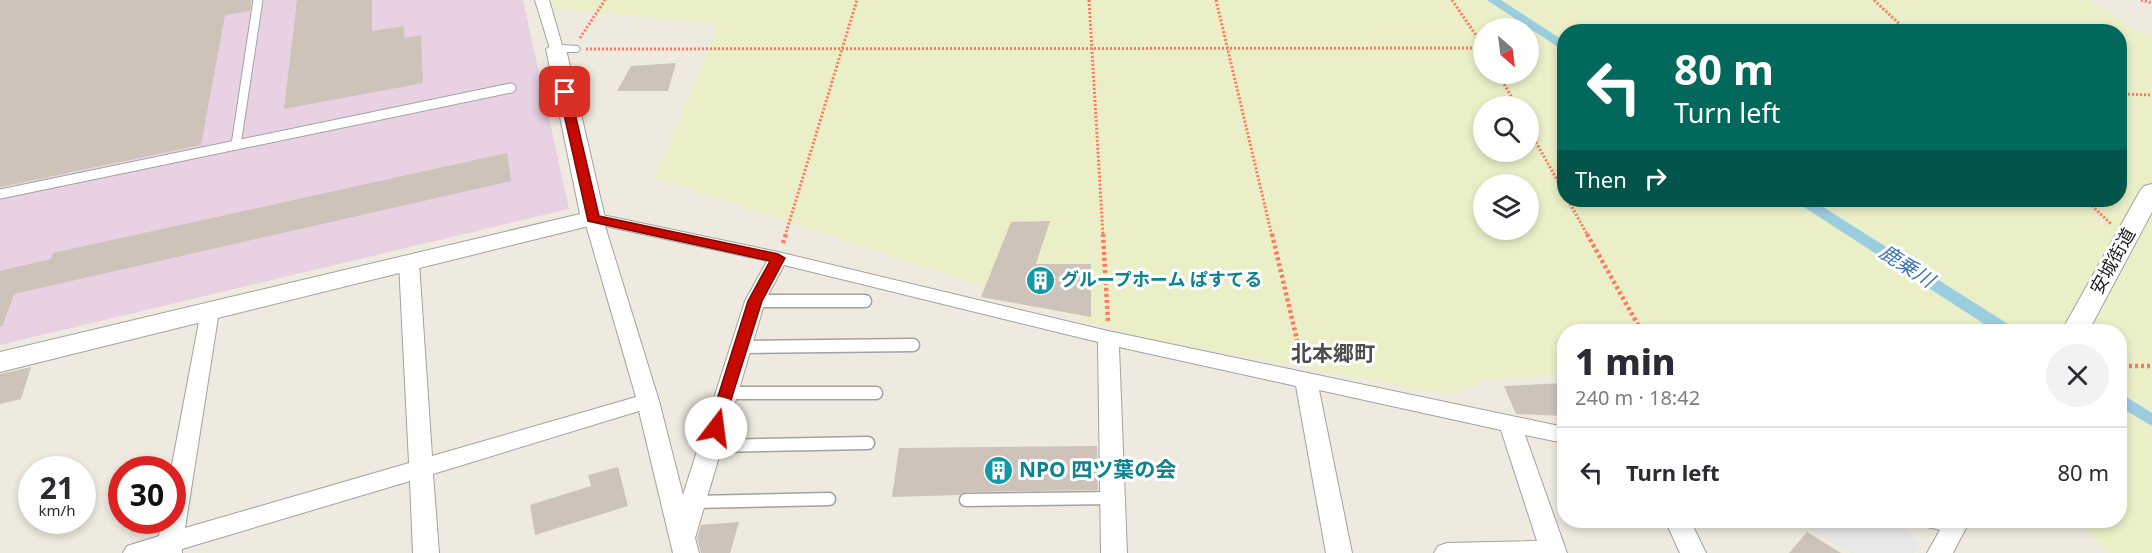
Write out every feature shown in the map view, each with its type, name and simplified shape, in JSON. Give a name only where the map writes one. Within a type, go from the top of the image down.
[{"type":"street","points":[[542,0],[564,49],[593,218],[648,401],[684,546]]},
{"type":"street","name":"安城街道","points":[[2078,324],[2152,191]]},
{"type":"street","points":[[0,362],[593,218],[778,258],[1108,338],[1557,433]]},
{"type":"street","points":[[684,546],[739,346],[755,301],[778,258]]},
{"type":"street","points":[[409,263],[426,553]]},
{"type":"street","points":[[169,548],[209,311]]},
{"type":"street","points":[[1108,338],[1114,553]]},
{"type":"street","points":[[1306,380],[1339,553]]},
{"type":"street","points":[[136,553],[169,548],[422,468],[648,401]]},
{"type":"street","points":[[1447,553],[1554,552],[1510,423]]},
{"type":"street","points":[[1681,528],[1693,553]]},
{"type":"street","points":[[1940,553],[1948,528]]},
{"type":"lane","points":[[236,145],[258,0]]},
{"type":"lane","points":[[0,194],[511,88]]},
{"type":"lane","points":[[755,301],[865,301]]},
{"type":"lane","points":[[739,346],[913,345]]},
{"type":"lane","points":[[725,393],[876,393]]},
{"type":"lane","points":[[711,446],[868,443]]},
{"type":"lane","points":[[966,500],[1112,498]]},
{"type":"lane","points":[[695,502],[829,499]]},
{"type":"path","points":[[564,49],[605,0]]},
{"type":"path","points":[[778,258],[857,0]]},
{"type":"path","points":[[1089,0],[1108,338]]},
{"type":"path","points":[[1216,0],[1306,380]]},
{"type":"path","points":[[1452,0],[1473,32]]},
{"type":"path","points":[[1874,0],[1900,24]]},
{"type":"path","points":[[2141,0],[2152,3]]},
{"type":"path","points":[[564,49],[1473,48]]},
{"type":"path","points":[[2127,94],[2152,95]]},
{"type":"path","points":[[1539,148],[1557,180]]},
{"type":"path","points":[[1572,207],[1638,324]]},
{"type":"path","points":[[2094,207],[2126,237]]},
{"type":"path","points":[[2129,366],[2152,366]]},
{"type":"shaded area","points":[[0,0],[523,0],[569,209],[0,345]]},
{"type":"shaded area","points":[[1809,528],[1905,528],[1920,544],[1914,553],[1851,553]]},
{"type":"green space","points":[[551,0],[2090,0],[2126,24],[1557,24],[1557,207],[2127,207],[2127,25],[2138,32],[2152,34],[2152,553],[2106,553],[2086,528],[2127,528],[2127,324],[1557,324],[1557,375],[1486,380],[1452,395],[1130,335],[655,178],[719,25],[553,8]]},
{"type":"water","points":[[1487,0],[1501,0],[1529,18],[1514,18]]},
{"type":"water","points":[[1539,25],[1557,36],[1557,46],[1539,34]]},
{"type":"water","name":"鹿乗川","points":[[1804,207],[1823,207],[2008,324],[1984,324]]},
{"type":"water","points":[[2127,397],[2152,413],[2152,426],[2127,411]]},
{"type":"building","points":[[0,0],[251,0],[250,11],[225,15],[201,145],[0,187]]},
{"type":"building","points":[[297,0],[372,0],[372,31],[404,26],[404,38],[421,35],[423,83],[284,109]]},
{"type":"building","points":[[676,63],[668,91],[617,91],[631,66]]},
{"type":"building","points":[[507,153],[511,181],[14,294],[2,327],[0,326],[0,271],[51,259],[53,253]]},
{"type":"building","name":"グループホーム ぱすてる","points":[[1050,221],[1036,264],[1091,264],[1091,317],[981,297],[1011,222]]},
{"type":"building","points":[[31,367],[21,399],[0,404],[0,374]]},
{"type":"building","points":[[1557,383],[1557,416],[1516,414],[1504,386]]},
{"type":"building","name":"NPO 四ツ葉の会","points":[[1097,446],[1098,490],[966,492],[960,495],[892,497],[899,448]]},
{"type":"building","points":[[618,467],[628,506],[535,535],[530,505],[591,486],[588,475]]},
{"type":"building","points":[[739,522],[730,553],[701,553],[697,538],[701,525]]},
{"type":"building","points":[[1807,532],[1841,553],[1789,553]]},
{"type":"place","name":"グループホーム ぱすてる","points":[[1040,280]]},
{"type":"place","name":"NPO 四ツ葉の会","points":[[998,470]]},
{"type":"district","name":"北本郷町","points":[[1333,354]]},
{"type":"route","points":[[565,92],[593,218],[778,258],[755,301],[739,346],[716,428]]}]
